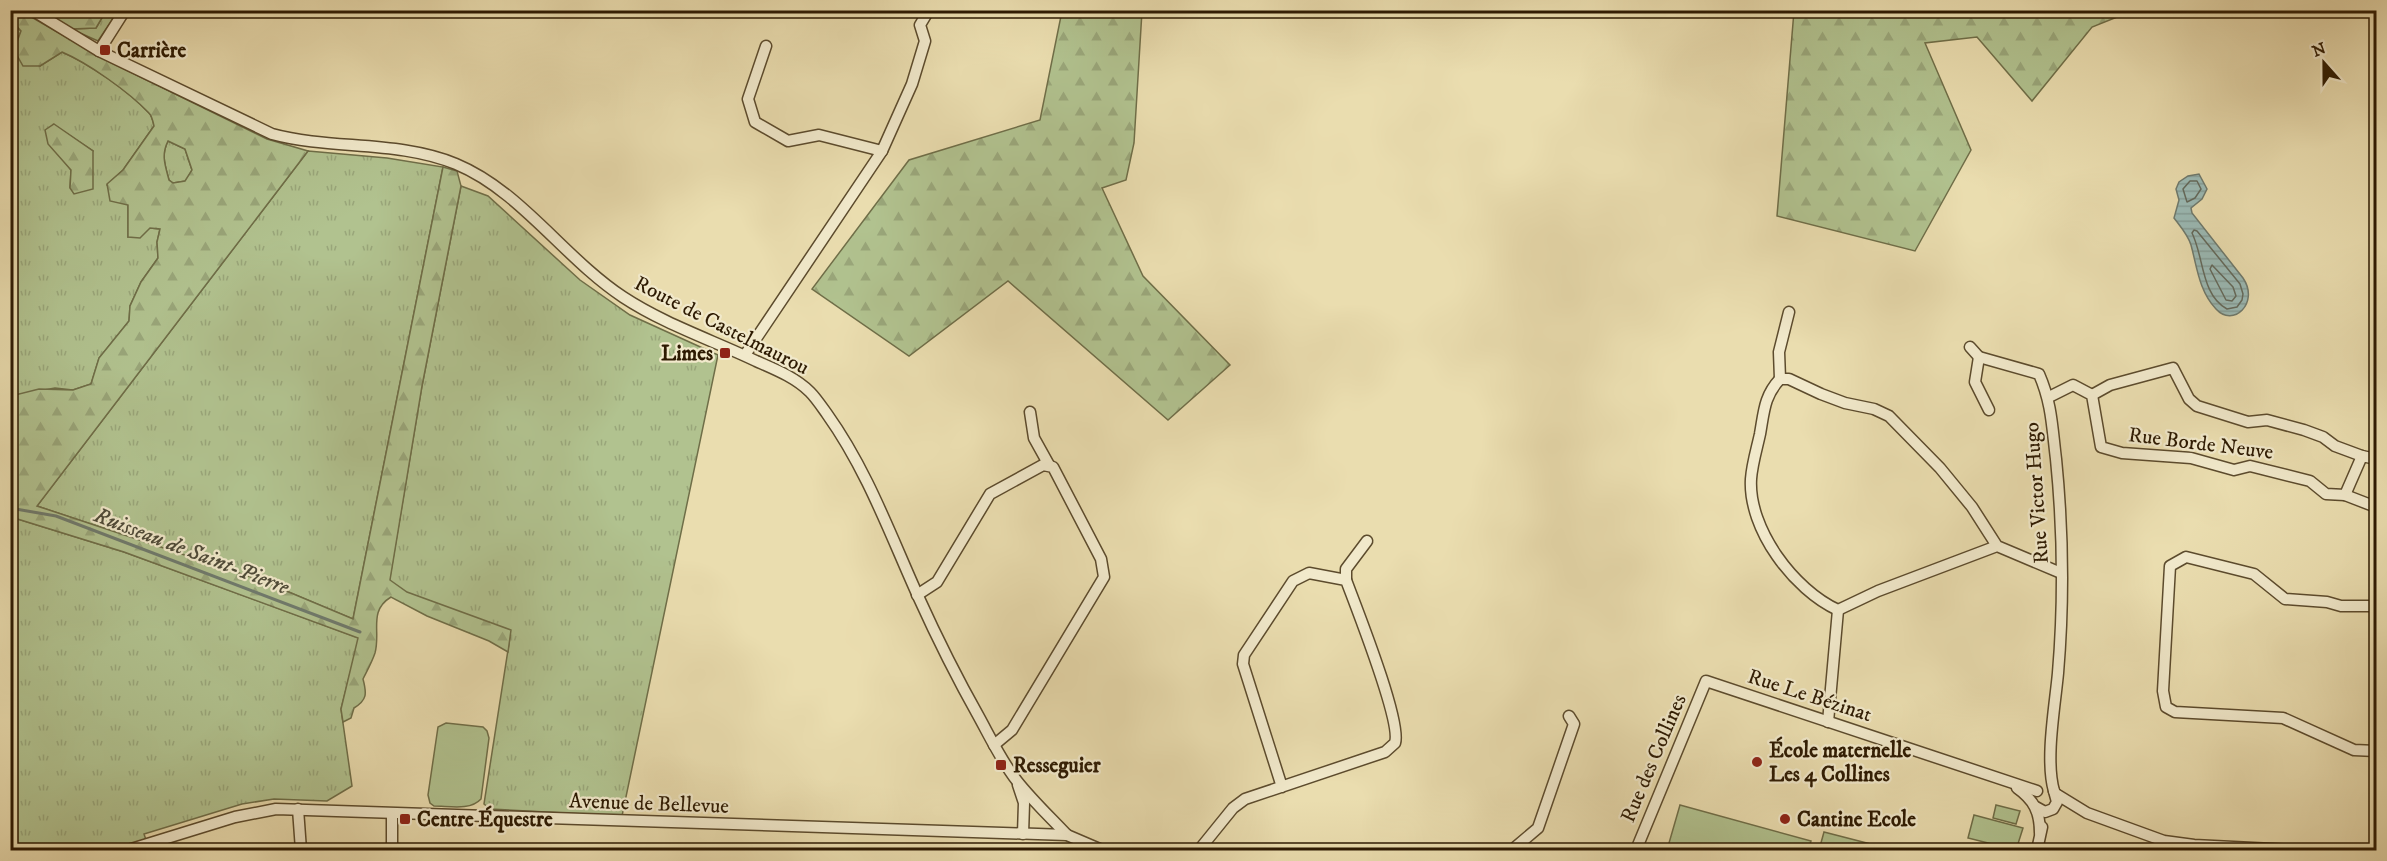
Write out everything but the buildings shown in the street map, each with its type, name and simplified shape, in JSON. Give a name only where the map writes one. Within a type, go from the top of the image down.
[{"type":"street","name":"Route de Castelmaurou","points":[[32,10],[99,51],[272,134],[297,141],[411,152],[454,163],[475,173],[498,188],[599,281],[657,316],[787,375],[810,392],[828,414],[880,507],[917,595],[951,666],[994,745],[1016,779],[1066,835]]},
{"type":"street","points":[[99,51],[125,10]]},
{"type":"street","points":[[745,355],[882,151],[912,84],[925,41],[920,24],[929,10]]},
{"type":"street","points":[[766,46],[747,99],[755,123],[788,141],[819,135],[882,151]]},
{"type":"street","points":[[1780,380],[1779,352],[1789,312]]},
{"type":"street","points":[[1970,346],[1979,357],[1975,382],[1989,410]]},
{"type":"street","name":"Rue Victor Hugo","points":[[1979,357],[2039,374],[2049,397],[2062,520],[2063,560],[2051,759],[2051,779],[2055,792]]},
{"type":"street","name":"Rue Borde Neuve","points":[[2376,459],[2335,446],[2323,437],[2304,430],[2267,420],[2248,422],[2198,406],[2189,399],[2173,368],[2110,385],[2092,395],[2101,447],[2122,453],[2191,458],[2234,470],[2250,466],[2310,481],[2326,494],[2345,495],[2376,507]]},
{"type":"street","points":[[1838,610],[1806,590],[1777,557],[1754,508],[1751,479],[1769,391],[1780,380],[1789,380],[1845,403],[1874,409],[1888,416],[1940,468],[1972,507],[1997,546],[2061,573]]},
{"type":"street","points":[[2049,397],[2073,385],[2092,395]]},
{"type":"street","points":[[994,745],[1012,730],[1104,577],[1101,559],[1057,472],[1049,465],[1034,438],[1030,412]]},
{"type":"street","points":[[2345,495],[2362,456]]},
{"type":"street","points":[[917,595],[937,582],[990,494],[1043,465],[1049,465]]},
{"type":"street","points":[[1199,850],[1238,803],[1385,752],[1395,743],[1397,737],[1384,687],[1346,580],[1346,569],[1367,541]]},
{"type":"street","points":[[1838,610],[1878,591],[1997,546]]},
{"type":"street","points":[[2376,606],[2341,606],[2327,602],[2285,599],[2254,574],[2186,557],[2170,566],[2163,691],[2166,707],[2175,712],[2283,718],[2354,750],[2376,751]]},
{"type":"street","points":[[1282,787],[1243,664],[1244,655],[1293,580],[1309,573],[1346,580]]},
{"type":"street","points":[[1823,720],[1838,610]]},
{"type":"street","name":"Rue Le Bézinat","points":[[1706,681],[2004,780],[2038,789]]},
{"type":"street","name":"Rue des Collines","points":[[1636,850],[1706,681]]},
{"type":"street","points":[[1512,850],[1538,828],[1574,724],[1569,717]]},
{"type":"street","name":"Rue Victor Hugo","points":[[2038,789],[2045,778],[2051,759]]},
{"type":"street","name":"Route de Castelmaurou","points":[[1016,779],[1024,802],[1023,834]]},
{"type":"street","name":"Rue Le Bézinat","points":[[2004,780],[2027,795],[2034,805]]},
{"type":"street","points":[[2037,850],[2040,816],[2034,805],[2038,789],[2047,787],[2087,813],[2164,841],[2194,845],[2293,850]]},
{"type":"street","points":[[2040,833],[2057,802],[2055,792]]},
{"type":"street","points":[[2034,805],[2041,811],[2087,813]]},
{"type":"street","name":"Avenue de Bellevue","points":[[128,850],[235,817],[276,809],[1066,835]]},
{"type":"street","points":[[298,809],[301,850]]},
{"type":"street","points":[[1024,818],[1043,810]]},
{"type":"street","points":[[392,814],[392,850]]},
{"type":"street","points":[[1066,835],[1102,850]]},
{"type":"green space","points":[[11,11],[21,11],[104,59],[267,139],[308,151],[37,506],[260,580],[353,619],[443,167],[457,171],[461,186],[422,386],[390,580],[407,592],[511,630],[508,652],[489,641],[427,616],[391,597],[384,603],[377,615],[375,653],[363,679],[365,696],[354,708],[351,718],[343,722],[341,709],[358,638],[124,552],[11,517],[11,396],[39,389],[73,390],[91,384],[99,358],[129,321],[130,306],[141,282],[158,258],[157,242],[160,229],[150,228],[140,238],[128,237],[128,205],[110,201],[107,184],[123,170],[154,126],[150,114],[108,79],[62,52],[40,66],[23,66],[14,50],[21,31],[11,20]],"holes":[[[168,141],[185,149],[192,170],[185,181],[173,183],[169,180],[165,165],[166,146]]]},
{"type":"green space","points":[[42,11],[106,11],[96,28],[71,29]]},
{"type":"green space","points":[[106,11],[118,11],[98,41],[71,29],[96,28]]},
{"type":"green space","points":[[1062,11],[1142,11],[1134,143],[1126,180],[1102,188],[1143,276],[1230,365],[1168,420],[1008,281],[909,356],[812,289],[909,160],[1040,120]]},
{"type":"green space","points":[[1794,11],[2126,11],[2127,13],[2092,27],[2032,101],[1977,37],[1925,43],[1971,150],[1915,251],[1777,216]]},
{"type":"green space","points":[[10,20],[21,31],[14,50],[40,66],[62,52],[108,79],[150,114],[154,126],[123,170],[107,185],[128,205],[128,237],[150,228],[160,229],[157,242],[158,258],[141,282],[130,306],[129,321],[99,358],[91,384],[73,390],[55,388],[11,396]],"holes":[[[54,125],[93,151],[70,188],[71,170],[64,161]]]},
{"type":"green space","points":[[54,124],[93,151],[93,189],[74,194],[70,188],[71,170],[48,144],[45,130]]},
{"type":"green space","points":[[168,141],[185,149],[192,170],[186,181],[173,183],[169,180],[164,156]]},
{"type":"green space","points":[[308,151],[387,158],[443,167],[353,619],[260,580],[37,506]]},
{"type":"green space","points":[[461,186],[488,196],[580,280],[630,315],[718,355],[622,816],[490,809],[484,804],[510,637],[388,589],[422,386]]},
{"type":"green space","points":[[11,517],[124,552],[359,638],[341,709],[352,786],[327,801],[274,799],[242,804],[144,834],[146,840],[105,850],[11,850]]},
{"type":"green space","points":[[446,723],[483,727],[487,731],[489,738],[481,799],[471,805],[434,806],[430,803],[428,795],[438,727]]},
{"type":"green space","points":[[1680,805],[1811,841],[1808,850],[1667,850]]},
{"type":"green space","points":[[1996,805],[2020,811],[2016,824],[1993,818]]},
{"type":"green space","points":[[1974,815],[2023,828],[2016,850],[1968,838]]},
{"type":"green space","points":[[1824,832],[1894,850],[1819,850]]},
{"type":"water","points":[[2199,174],[2207,189],[2202,199],[2191,208],[2192,213],[2243,278],[2247,287],[2246,304],[2242,310],[2230,316],[2223,314],[2210,302],[2199,278],[2190,241],[2174,218],[2179,200],[2176,189],[2179,182],[2188,176]]},
{"type":"waterway","name":"Ruisseau de Saint-Pierre","points":[[10,508],[56,516],[360,632]]},
{"type":"place","name":"Carrière","points":[[105,50]]},
{"type":"place","name":"Limes","points":[[725,353]]},
{"type":"place","name":"École maternelle Les 4 Collines","points":[[1757,762]]},
{"type":"place","name":"Resseguier","points":[[1001,765]]},
{"type":"place","name":"Centre Équestre","points":[[405,819]]},
{"type":"place","name":"Cantine Ecole","points":[[1785,819]]}]
